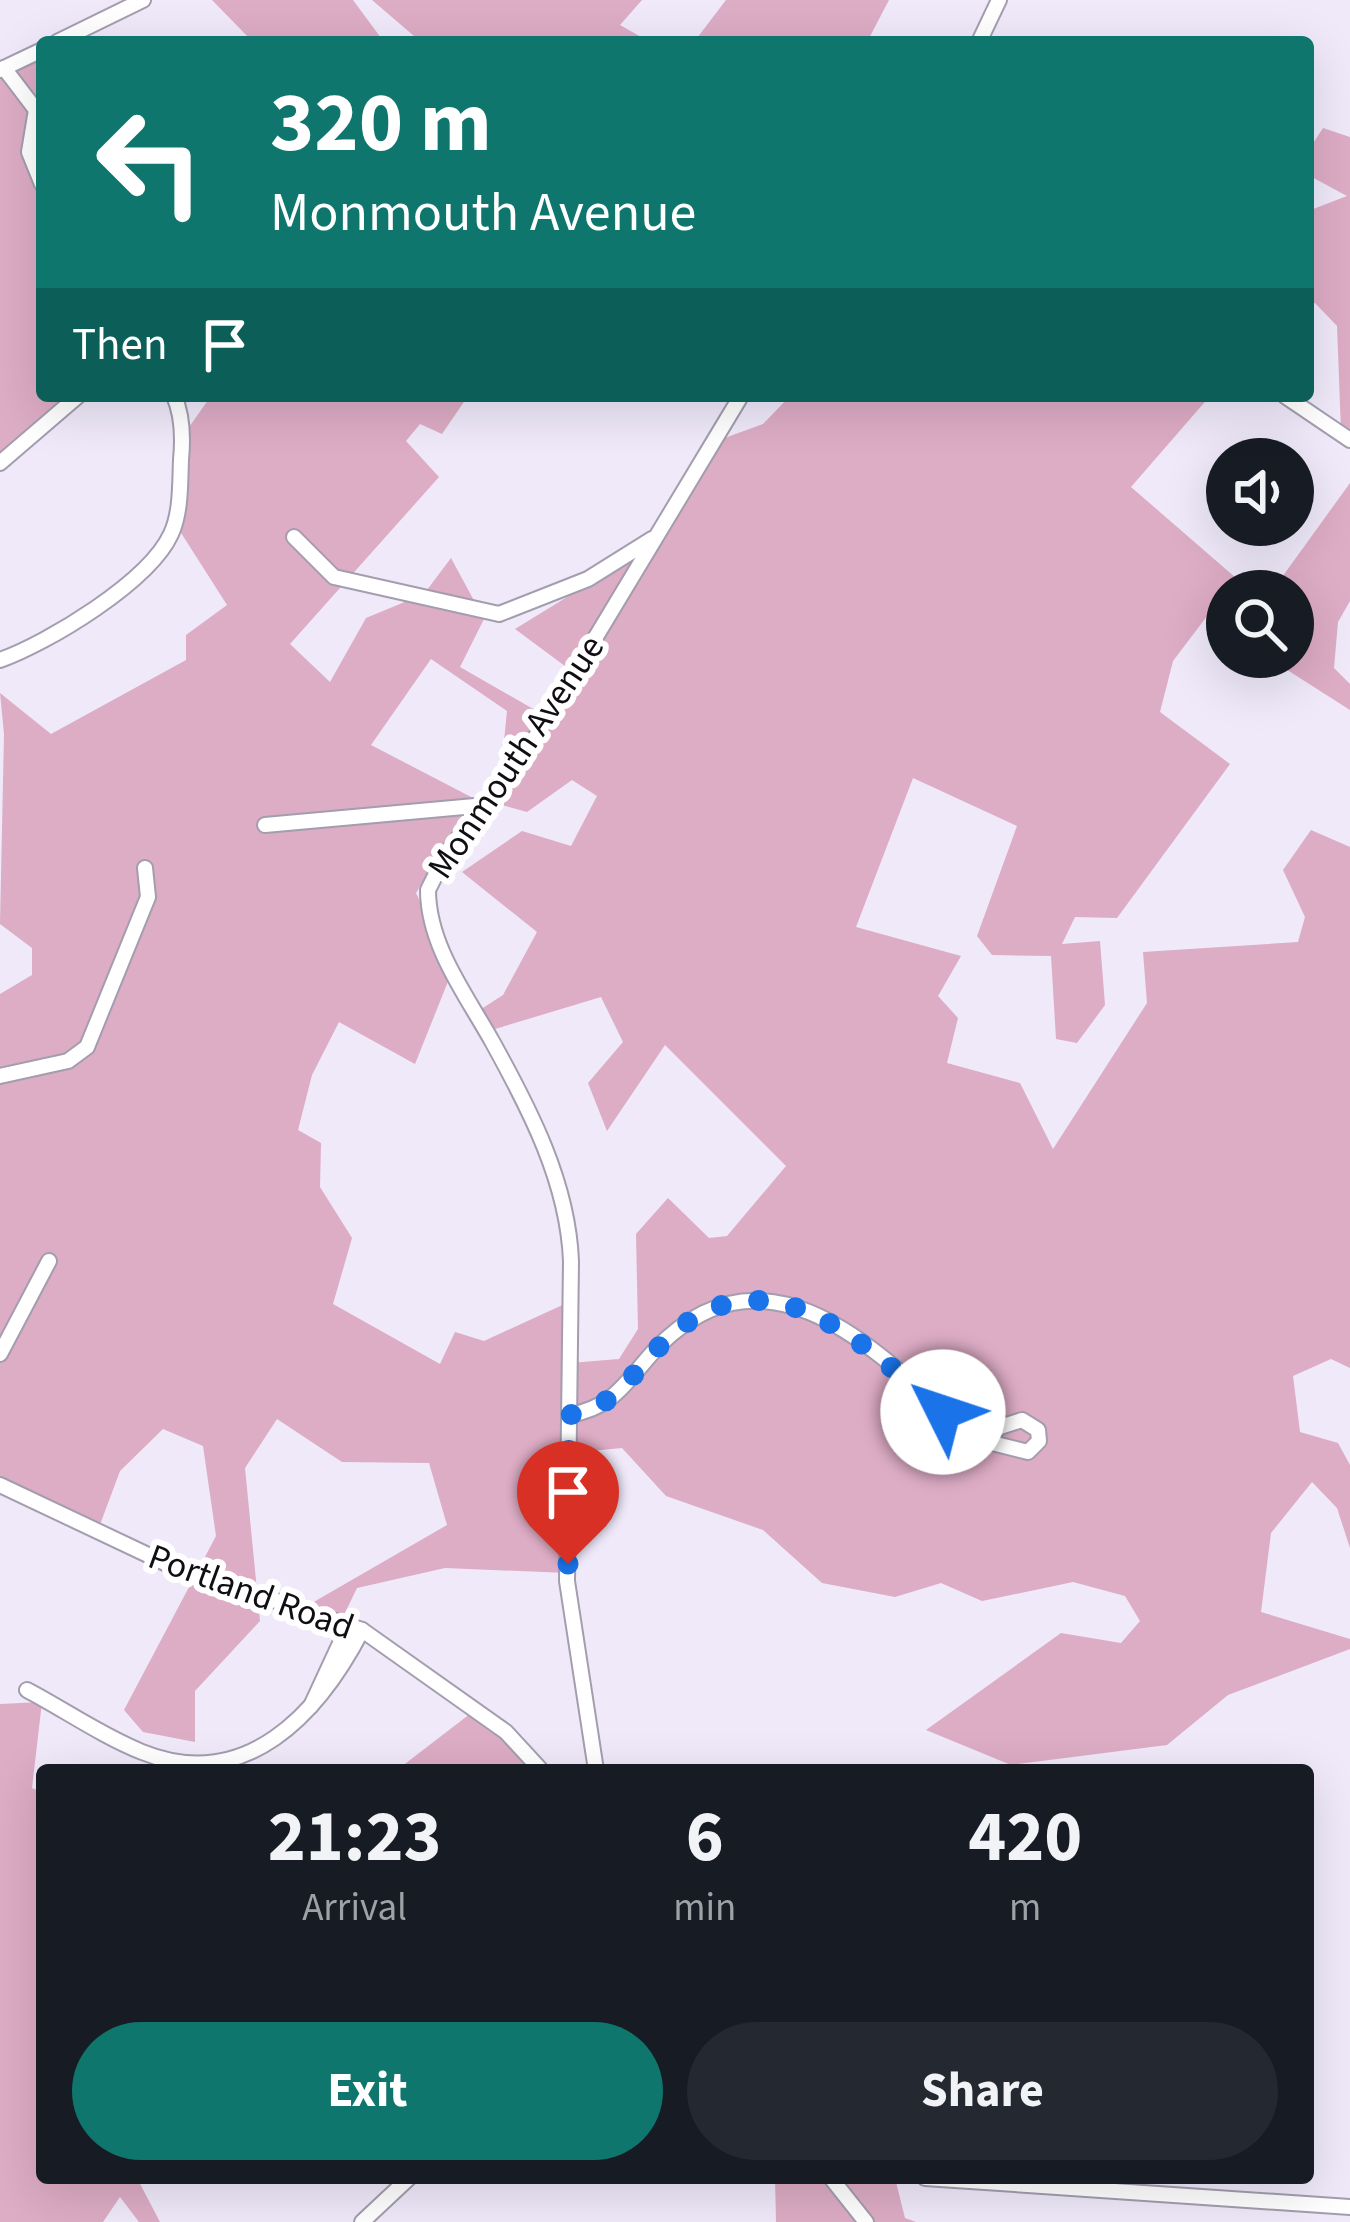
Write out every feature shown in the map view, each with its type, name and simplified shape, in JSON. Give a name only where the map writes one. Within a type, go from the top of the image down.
[{"type":"street","points":[[69,36],[143,0]]},
{"type":"street","points":[[982,36],[999,0]]},
{"type":"street","points":[[36,53],[2,69],[36,110],[29,152],[36,169]]},
{"type":"street","points":[[0,464],[71,402]]},
{"type":"street","points":[[0,660],[52,640],[147,564],[172,533],[182,427],[176,402]]},
{"type":"street","name":"Monmouth Avenue","points":[[595,1764],[569,1616],[571,1261],[566,1211],[537,1132],[444,958],[428,901],[436,867],[535,738],[737,402]]},
{"type":"street","points":[[1294,402],[1350,440]]},
{"type":"street","points":[[294,537],[334,577],[499,614],[588,579],[656,537]]},
{"type":"street","points":[[265,825],[486,805]]},
{"type":"street","points":[[0,1076],[68,1061],[87,1047],[148,896],[145,868]]},
{"type":"street","points":[[0,1354],[49,1261]]},
{"type":"street","points":[[569,1415],[610,1402],[656,1350],[705,1311],[753,1301],[785,1301],[827,1317],[965,1431],[984,1440]]},
{"type":"street","name":"Portland Road","points":[[0,1485],[167,1564],[356,1627],[506,1732],[535,1764]]},
{"type":"street","points":[[27,1690],[135,1749],[193,1763],[224,1760],[264,1745],[335,1682],[356,1627]]},
{"type":"street","points":[[362,2222],[400,2184]]},
{"type":"street","points":[[837,2184],[866,2222]]},
{"type":"street","points":[[1010,2184],[1350,2207]]},
{"type":"street","points":[[1204,2184],[1209,2198]]},
{"type":"shaded area","points":[[212,0],[353,0],[380,36],[247,36]]},
{"type":"shaded area","points":[[372,0],[642,0],[620,25],[639,36],[414,36]]},
{"type":"shaded area","points":[[726,0],[889,0],[870,36],[699,36]]},
{"type":"shaded area","points":[[36,51],[36,402],[67,402],[0,461],[0,72]]},
{"type":"shaded area","points":[[1323,128],[1350,137],[1350,438],[1341,431],[1337,326],[1314,303],[1314,209],[1347,196],[1314,178],[1314,142]]},
{"type":"shaded area","points":[[207,402],[464,402],[442,434],[420,424],[406,441],[439,477],[290,644],[330,682],[366,618],[424,594],[451,558],[484,619],[460,667],[535,710],[569,669],[515,629],[650,546],[711,443],[763,424],[784,402],[1205,402],[1131,487],[1227,570],[1206,570],[1206,618],[1173,661],[1160,712],[1230,764],[1117,918],[1075,917],[1062,944],[1100,941],[1105,1005],[1077,1043],[1056,1039],[1051,956],[992,955],[977,936],[1017,826],[913,778],[856,927],[961,956],[938,996],[958,1018],[947,1063],[1020,1083],[1053,1149],[1147,1003],[1143,952],[1298,942],[1305,917],[1283,870],[1311,830],[1350,847],[1350,1368],[1331,1359],[1293,1376],[1300,1432],[1338,1443],[1350,1465],[1350,1548],[1337,1508],[1312,1482],[1271,1533],[1261,1612],[1350,1639],[1350,1649],[1228,1695],[1167,1745],[1009,1764],[926,1730],[1061,1633],[1121,1643],[1140,1621],[1125,1596],[1073,1582],[982,1601],[941,1583],[895,1597],[822,1583],[763,1530],[666,1496],[622,1448],[570,1453],[567,1573],[445,1568],[357,1588],[342,1619],[305,1607],[447,1525],[429,1463],[342,1462],[277,1419],[245,1468],[260,1621],[195,1691],[195,1742],[143,1732],[124,1710],[216,1536],[203,1446],[163,1429],[120,1471],[98,1530],[0,1485],[0,994],[32,975],[32,948],[0,924],[4,734],[0,693],[51,734],[186,660],[186,635],[227,605],[176,525],[182,437]],"holes":[[[431,659],[507,711],[504,741],[520,756],[488,801],[527,812],[572,780],[597,796],[571,846],[522,831],[462,872],[537,932],[503,995],[475,1013],[485,1032],[601,997],[623,1042],[588,1083],[607,1131],[665,1045],[786,1166],[727,1236],[709,1238],[668,1198],[636,1234],[638,1329],[619,1359],[570,1363],[569,1302],[484,1341],[455,1332],[440,1364],[333,1304],[352,1238],[320,1187],[321,1143],[298,1130],[312,1075],[339,1022],[415,1064],[453,969],[416,893],[473,798],[371,745]]]},
{"type":"shaded area","points":[[1350,483],[1350,601],[1338,622],[1334,668],[1350,684],[1350,710],[1300,678],[1314,678],[1314,570],[1287,570],[1304,546],[1314,546],[1314,533]]},
{"type":"shaded area","points":[[42,1702],[32,1788],[36,1790],[36,2184],[140,2184],[160,2222],[139,2222],[120,2197],[103,2222],[0,2222],[0,1704]]},
{"type":"shaded area","points":[[479,1707],[536,1764],[405,1764]]},
{"type":"shaded area","points":[[775,2184],[896,2184],[905,2218],[916,2222],[776,2222]]},
{"type":"route","points":[[568,1564],[569,1415],[610,1402],[656,1350],[705,1311],[753,1301],[785,1301],[827,1317],[943,1412]]}]
